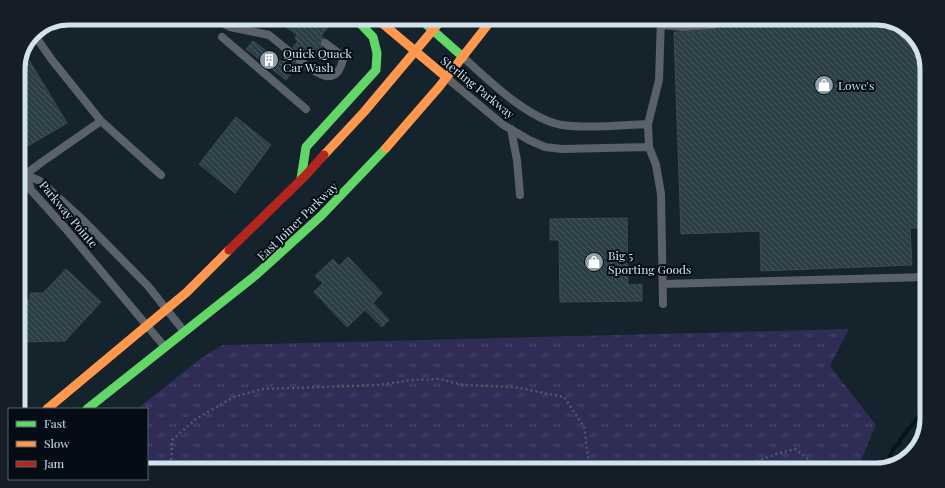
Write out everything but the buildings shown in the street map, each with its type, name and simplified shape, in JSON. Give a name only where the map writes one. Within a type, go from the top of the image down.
[{"type":"main road","points":[[301,180],[306,147],[376,70],[377,53],[373,37],[362,25]]},
{"type":"main road","name":"Sterling Parkway","points":[[384,25],[446,77]]},
{"type":"main road","name":"Sterling Parkway","points":[[427,25],[462,57]]},
{"type":"main road","points":[[49,408],[187,292],[301,180],[364,112],[437,25]]},
{"type":"main road","name":"East Joiner Parkway","points":[[88,408],[256,276],[283,252],[375,160],[407,124],[487,25]]},
{"type":"lane","points":[[226,25],[269,35],[290,52]]},
{"type":"lane","points":[[661,25],[659,80],[648,124],[649,147],[656,165],[661,194],[663,304]]},
{"type":"lane","points":[[674,25],[683,27],[713,25]]},
{"type":"lane","points":[[222,37],[306,109]]},
{"type":"lane","points":[[37,39],[52,60],[101,121],[161,175]]},
{"type":"lane","points":[[300,61],[314,72],[323,76],[331,76],[338,72],[342,66],[343,59],[341,55],[325,43]]},
{"type":"lane","name":"Sterling Parkway","points":[[462,57],[515,102],[539,116],[561,125],[582,126],[648,124]]},
{"type":"lane","name":"Sterling Parkway","points":[[446,77],[502,124],[529,140],[545,147],[649,147]]},
{"type":"lane","points":[[26,174],[101,121]]},
{"type":"lane","points":[[511,129],[518,160],[520,195]]},
{"type":"lane","name":"Parkway Pointe","points":[[26,174],[40,180],[82,219],[148,286],[184,332]]},
{"type":"lane","name":"Parkway Pointe","points":[[26,174],[31,190],[165,347]]},
{"type":"lane","points":[[663,284],[920,277]]},
{"type":"path","points":[[171,463],[172,440],[196,419],[234,397],[262,389],[379,385],[411,380],[440,379],[463,385],[514,387],[564,397],[584,427],[588,457],[590,463]]},
{"type":"path","points":[[752,463],[795,449],[813,463]]},
{"type":"green space","points":[[849,329],[830,366],[876,425],[860,463],[148,463],[148,408],[138,408],[201,358],[223,345]]},
{"type":"waterway","points":[[887,462],[894,447],[899,444],[900,440],[920,415]]},
{"type":"traffic: fast","points":[[301,179],[306,147],[376,70],[377,53],[373,37],[362,25]]},
{"type":"traffic: fast","points":[[427,25],[463,57]]},
{"type":"traffic: fast","points":[[88,408],[256,275],[321,216],[386,148]]},
{"type":"traffic: slow","points":[[384,25],[446,77]]},
{"type":"traffic: slow","points":[[324,155],[364,112],[437,25]]},
{"type":"traffic: slow","points":[[386,148],[439,87],[488,25]]},
{"type":"traffic: slow","points":[[48,408],[187,292],[229,250]]},
{"type":"traffic: jam","points":[[229,250],[305,176],[324,155]]},
{"type":"place","name":"Quick Quack Car Wash","points":[[269,60]]},
{"type":"place","name":"Lowe's","points":[[824,85]]},
{"type":"place","name":"Big 5 Sporting Goods","points":[[594,262]]}]
